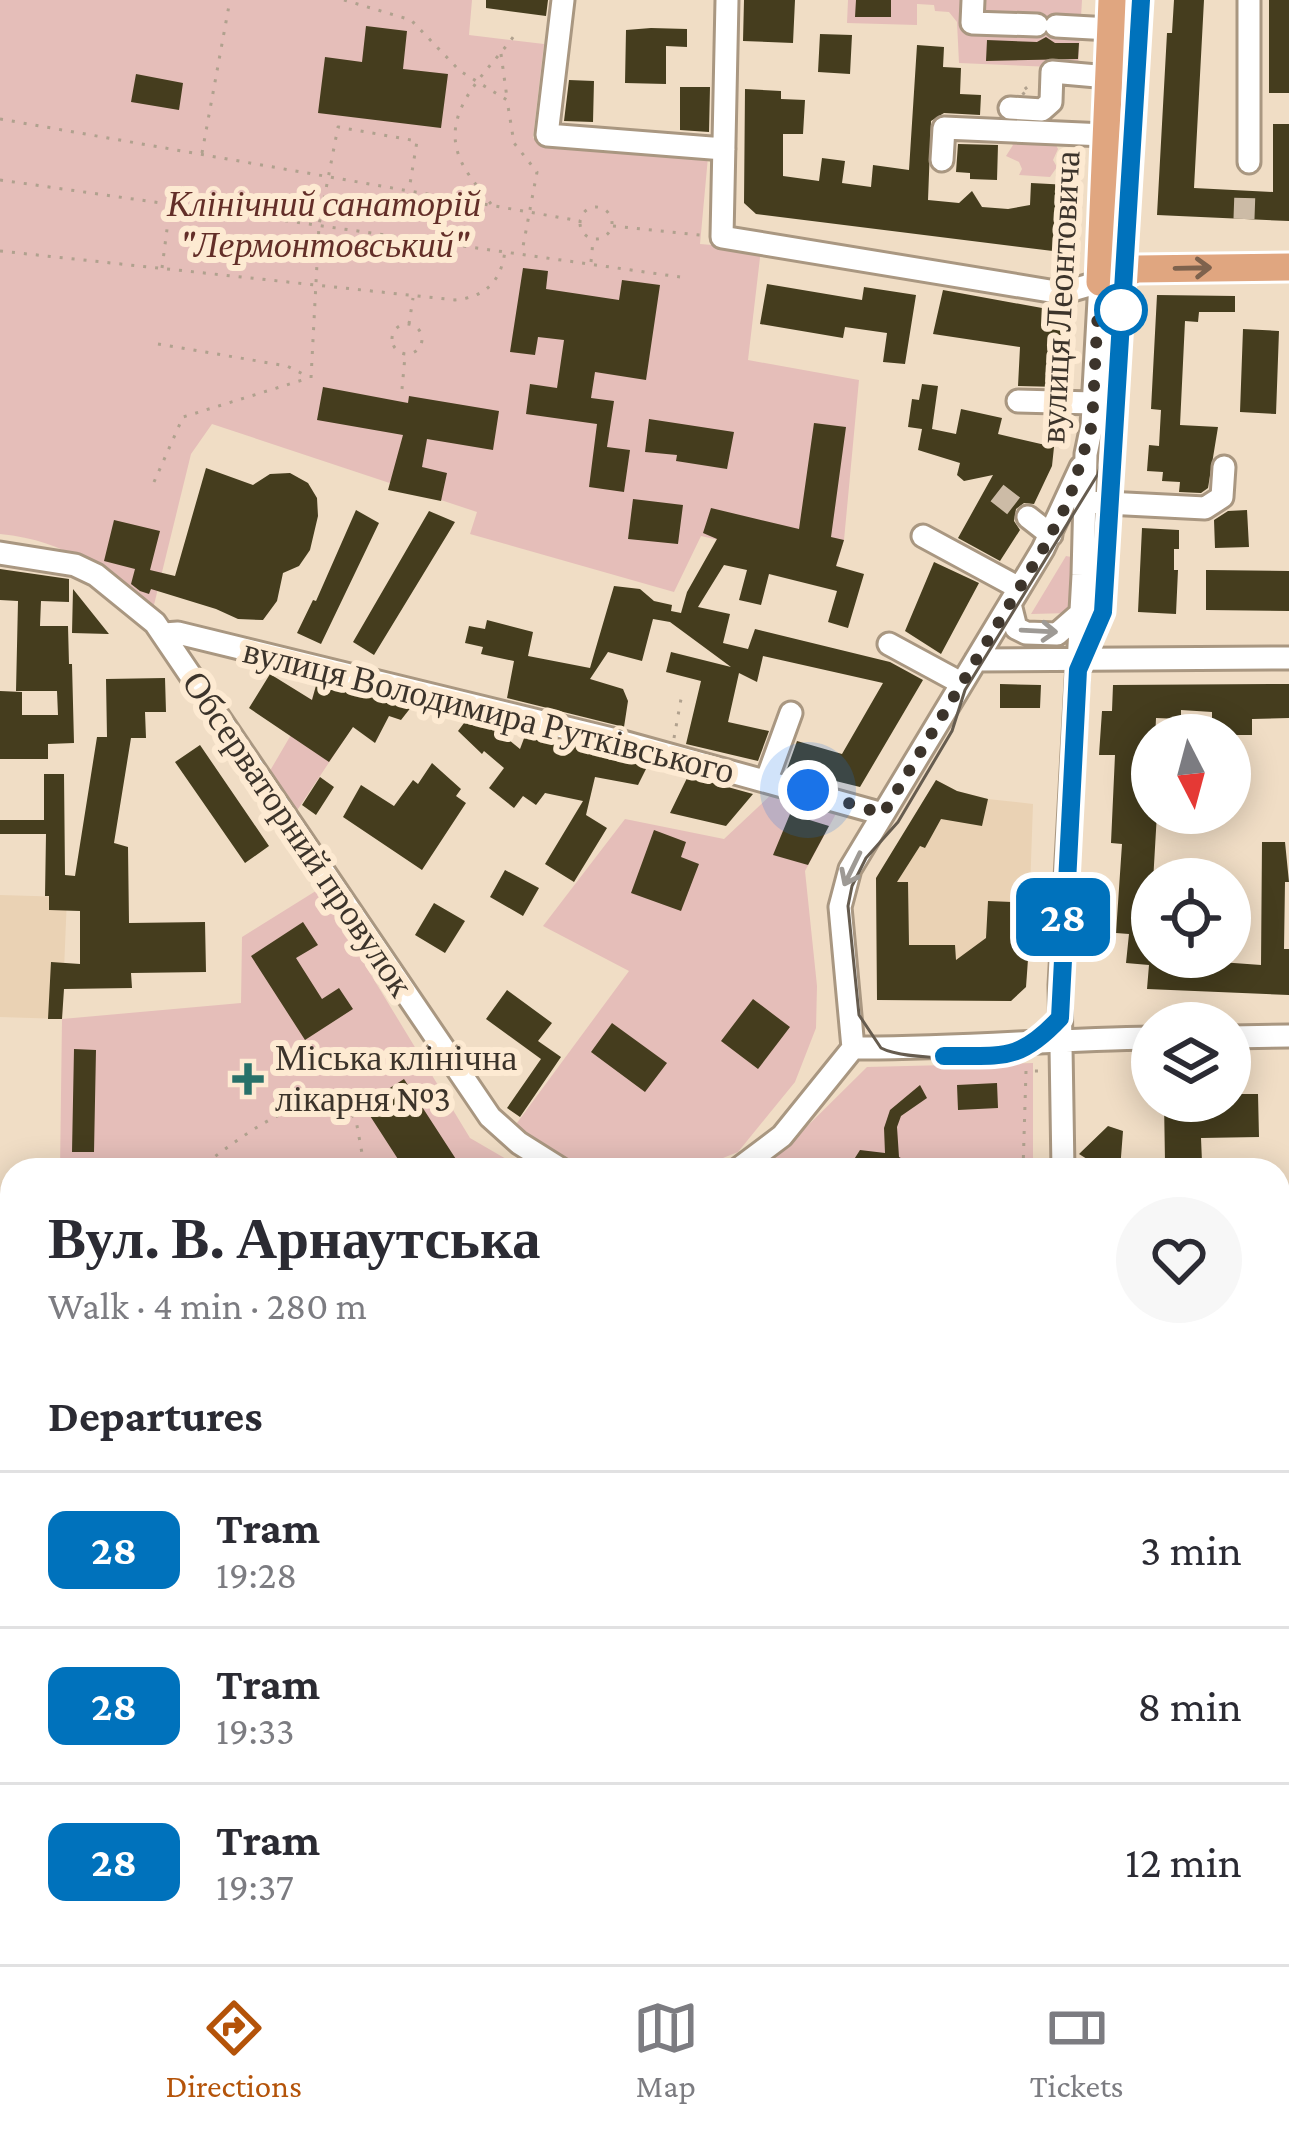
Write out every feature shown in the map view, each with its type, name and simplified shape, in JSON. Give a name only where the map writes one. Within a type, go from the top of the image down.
[{"type":"main road","name":"вулиця Леонтовича","points":[[1100,282],[1111,14]]},
{"type":"main road","points":[[1100,282],[1137,268],[1289,267]]},
{"type":"street","points":[[563,0],[547,135],[724,148]]},
{"type":"street","points":[[727,0],[722,237],[1062,293],[1100,282]]},
{"type":"street","points":[[973,0],[972,23],[1047,26],[1111,14]]},
{"type":"street","points":[[1249,0],[1249,162]]},
{"type":"street","points":[[1010,108],[1042,110],[1051,102],[1052,72],[1108,77]]},
{"type":"street","points":[[942,160],[944,128],[1105,135]]},
{"type":"street","name":"вулиця Леонтовича","points":[[1063,1158],[1062,1029],[1086,454],[1100,282]]},
{"type":"street","points":[[1018,401],[1093,404]]},
{"type":"street","points":[[753,1158],[782,1136],[854,1048],[840,907],[850,869],[956,680],[976,660],[1047,542],[1086,454]]},
{"type":"street","points":[[1087,502],[1204,508],[1222,497],[1224,467]]},
{"type":"street","points":[[1028,517],[1047,542]]},
{"type":"street","points":[[923,536],[1015,596]]},
{"type":"street","points":[[1047,542],[1067,539],[1084,554]]},
{"type":"street","name":"Обсерваторний провулок","points":[[0,553],[75,565],[96,575],[164,634],[490,1117],[543,1158]]},
{"type":"street","points":[[1015,596],[1016,628],[1026,633],[1057,634],[1081,613]]},
{"type":"street","name":"вулиця Володимира Рутківського","points":[[164,634],[178,633],[767,779],[883,814]]},
{"type":"street","points":[[889,644],[956,680]]},
{"type":"street","points":[[976,660],[1078,665],[1289,658]]},
{"type":"street","points":[[921,668],[956,680]]},
{"type":"street","points":[[767,779],[791,713]]},
{"type":"street","points":[[854,1048],[994,1047],[1062,1029],[1131,1036]]},
{"type":"street","points":[[1251,1037],[1289,1036]]},
{"type":"path","points":[[201,154],[230,0]]},
{"type":"path","points":[[344,0],[411,20],[436,50],[475,82],[507,100]]},
{"type":"path","points":[[492,206],[457,150],[459,118],[475,82],[518,29]]},
{"type":"path","points":[[500,54],[514,143],[537,172],[522,254]]},
{"type":"path","points":[[0,119],[580,221]]},
{"type":"path","points":[[311,378],[319,225],[338,128],[418,141],[409,191]]},
{"type":"path","points":[[0,181],[680,277]]},
{"type":"path","points":[[162,270],[170,204]]},
{"type":"path","points":[[599,207],[610,214],[613,226],[606,236],[594,239],[583,233],[580,221],[587,210],[599,207]]},
{"type":"path","points":[[613,226],[722,237]]},
{"type":"path","points":[[591,263],[594,239]]},
{"type":"path","points":[[0,251],[454,300],[484,292],[503,267],[505,251]]},
{"type":"path","points":[[409,324],[413,297]]},
{"type":"path","points":[[409,324],[422,336],[421,346],[405,355],[392,341],[394,332],[409,324]]},
{"type":"path","points":[[158,344],[287,366],[311,378]]},
{"type":"path","points":[[402,388],[405,355]]},
{"type":"path","points":[[154,482],[183,417],[311,378]]},
{"type":"path","points":[[673,740],[681,698]]},
{"type":"path","points":[[1023,1158],[1026,1071]]},
{"type":"path","points":[[215,1158],[282,1115],[335,1102],[344,1104],[356,1120],[363,1158]]},
{"type":"shaded area","points":[[936,780],[988,799],[1033,804],[1027,978],[1011,1001],[1006,997],[1003,1001],[877,1000],[876,882]]},
{"type":"shaded area","points":[[0,895],[67,897],[62,1019],[0,1017]]},
{"type":"green space","name":"Клінічний санаторій \"Лермонтовський\"","points":[[0,0],[472,0],[469,35],[544,44],[533,138],[708,157],[700,244],[761,249],[748,360],[859,380],[844,540],[836,567],[701,536],[674,592],[470,534],[477,512],[212,424],[191,454],[152,613],[83,560],[46,543],[0,534]]},
{"type":"green space","points":[[848,0],[1082,0],[1078,68],[959,63],[957,22],[949,12],[917,4],[917,25],[847,23]]},
{"type":"green space","points":[[1008,140],[1055,143],[1057,167],[1050,177],[1019,175],[1019,162],[1006,156],[1013,145]]},
{"type":"green space","points":[[1066,556],[1071,557],[1070,613],[1031,614]]},
{"type":"green space","points":[[321,671],[371,689],[348,734],[290,821],[264,781],[312,699]]},
{"type":"green space","points":[[773,793],[838,810],[805,871],[817,986],[816,1028],[795,1082],[738,1152],[723,1158],[557,1158],[511,1131],[629,971],[543,926],[625,819],[724,839]]},
{"type":"green space","name":"Міська клінічна лікарня №3","points":[[319,889],[470,1138],[504,1158],[60,1158],[62,1019],[241,1003],[242,937]]},
{"type":"green space","points":[[1033,1063],[1033,1158],[775,1158],[867,1067]]},
{"type":"building","points":[[486,0],[548,0],[546,16],[486,8]]},
{"type":"building","points":[[744,0],[795,0],[793,43],[743,41]]},
{"type":"building","points":[[856,0],[891,0],[891,17],[855,17]]},
{"type":"building","points":[[1174,0],[1204,0],[1194,188],[1273,192],[1273,124],[1289,124],[1289,221],[1157,215],[1167,33],[1172,33]]},
{"type":"building","points":[[1269,0],[1289,0],[1289,93],[1269,93]]},
{"type":"building","points":[[366,26],[407,31],[403,69],[448,74],[441,128],[318,113],[325,57],[362,62]]},
{"type":"building","points":[[687,29],[687,47],[666,46],[666,84],[625,83],[626,30]]},
{"type":"building","points":[[820,34],[852,35],[850,74],[818,72]]},
{"type":"building","points":[[1046,37],[1055,43],[1079,43],[1078,59],[986,61],[987,40],[1037,42]]},
{"type":"building","points":[[917,45],[944,47],[943,67],[961,68],[960,94],[981,95],[980,115],[944,113],[931,121],[928,200],[959,203],[972,191],[982,207],[1008,209],[1030,205],[1031,183],[1069,185],[1067,248],[1061,252],[756,214],[744,203],[745,89],[781,91],[781,99],[805,100],[803,134],[783,134],[783,176],[819,181],[822,158],[845,161],[842,183],[871,187],[873,165],[909,170]]},
{"type":"building","points":[[136,74],[183,83],[179,110],[131,102]]},
{"type":"building","points":[[569,80],[594,81],[593,122],[564,121]]},
{"type":"building","points":[[680,87],[710,87],[709,132],[680,130]]},
{"type":"building","points":[[958,144],[998,145],[997,180],[970,179],[970,173],[956,172]]},
{"type":"building","points":[[523,268],[548,271],[546,289],[619,300],[622,280],[660,285],[646,380],[595,372],[591,398],[614,401],[607,447],[630,450],[624,492],[589,487],[597,424],[526,414],[530,384],[557,388],[564,340],[538,337],[535,355],[510,352]]},
{"type":"building","points":[[767,284],[862,300],[864,287],[916,295],[905,364],[883,362],[887,333],[845,327],[843,338],[760,324]]},
{"type":"building","points":[[943,290],[1064,312],[1060,387],[1018,386],[1020,347],[933,334]]},
{"type":"building","points":[[1157,295],[1235,296],[1235,312],[1199,312],[1198,322],[1185,321],[1180,425],[1218,427],[1208,488],[1201,493],[1179,492],[1180,482],[1162,481],[1163,472],[1147,471],[1149,445],[1159,446],[1161,410],[1151,409]]},
{"type":"building","points":[[1243,329],[1279,331],[1276,414],[1240,412]]},
{"type":"building","points":[[922,384],[938,386],[932,429],[956,434],[961,409],[1002,418],[998,434],[1054,447],[1052,466],[1034,504],[1024,503],[1016,509],[1014,521],[1020,530],[1000,561],[958,538],[993,475],[964,481],[957,475],[960,463],[918,450],[922,429],[908,427],[912,399],[919,400]]},
{"type":"building","points":[[323,387],[408,403],[409,396],[499,411],[493,450],[427,439],[422,467],[447,473],[441,501],[388,490],[403,435],[317,420]]},
{"type":"building","points":[[649,419],[734,432],[727,469],[645,452]]},
{"type":"building","points":[[814,423],[846,427],[831,537],[844,540],[836,566],[864,574],[848,628],[828,622],[837,591],[769,574],[761,605],[739,600],[747,570],[724,565],[698,607],[730,614],[723,643],[748,649],[755,629],[890,662],[923,680],[860,787],[787,769],[797,741],[842,754],[883,683],[763,656],[757,682],[739,673],[728,722],[769,731],[758,761],[686,744],[701,681],[666,672],[671,652],[731,667],[670,622],[653,619],[642,661],[608,652],[590,679],[623,689],[628,701],[624,727],[507,698],[514,661],[481,654],[483,647],[465,643],[469,626],[485,629],[487,620],[533,632],[528,656],[590,668],[614,586],[640,589],[681,613],[687,592],[717,539],[703,533],[711,508],[799,529]]},
{"type":"building","points":[[206,468],[253,485],[270,474],[290,473],[308,483],[317,498],[310,550],[299,566],[283,573],[277,601],[263,620],[238,619],[151,589],[149,594],[140,591],[131,584],[135,569],[104,561],[114,520],[160,531],[150,570],[175,576]]},
{"type":"building","points":[[633,499],[683,505],[678,544],[628,539]]},
{"type":"building","points":[[356,510],[379,523],[321,644],[297,633]]},
{"type":"building","points":[[1247,510],[1249,547],[1215,548],[1214,520],[1228,511]]},
{"type":"building","points":[[429,511],[455,522],[374,655],[353,642]]},
{"type":"building","points":[[1142,528],[1179,530],[1179,549],[1174,549],[1176,614],[1138,612]]},
{"type":"building","points":[[934,562],[979,583],[941,654],[905,631]]},
{"type":"building","points":[[0,569],[69,579],[69,602],[41,601],[40,626],[68,626],[72,664],[74,743],[48,744],[48,759],[0,759],[0,691],[22,692],[22,715],[58,715],[57,691],[16,691],[18,601],[0,600]]},
{"type":"building","points":[[1206,570],[1289,571],[1289,611],[1206,610]]},
{"type":"building","points":[[73,589],[109,634],[72,633]]},
{"type":"building","points":[[270,674],[312,700],[317,682],[412,706],[401,720],[389,716],[375,743],[353,727],[329,762],[249,708]]},
{"type":"building","points":[[165,678],[166,712],[145,712],[146,738],[131,738],[114,843],[128,847],[129,923],[205,922],[206,972],[131,973],[132,988],[64,989],[62,1019],[48,1019],[51,962],[80,964],[80,911],[49,910],[46,834],[0,834],[0,820],[44,820],[44,774],[64,774],[65,875],[75,876],[97,737],[107,737],[106,679]]},
{"type":"building","points":[[1000,684],[1041,685],[1040,708],[1000,708]]},
{"type":"building","points":[[1289,684],[1289,718],[1252,719],[1252,735],[1251,714],[1181,710],[1181,714],[1131,714],[1131,834],[1156,834],[1154,858],[1131,858],[1131,963],[1126,963],[1129,934],[1116,933],[1122,844],[1111,843],[1115,755],[1099,755],[1102,711],[1112,711],[1113,685]]},
{"type":"building","points":[[467,719],[489,724],[520,749],[526,733],[648,765],[638,785],[595,777],[586,815],[607,828],[574,882],[545,864],[583,801],[545,793],[536,805],[523,796],[514,808],[489,788],[504,768],[458,731]]},
{"type":"building","points":[[200,745],[269,846],[245,863],[175,762]]},
{"type":"building","points":[[432,763],[461,789],[456,796],[466,803],[422,870],[343,817],[361,785],[394,806]]},
{"type":"building","points":[[688,776],[753,794],[726,826],[670,813]]},
{"type":"building","points":[[320,777],[334,787],[316,815],[302,805]]},
{"type":"building","points":[[936,780],[988,799],[982,826],[941,819],[897,882],[908,882],[909,945],[955,945],[956,960],[986,938],[988,901],[1032,903],[1026,987],[1011,1001],[877,1000],[876,878]]},
{"type":"building","points":[[790,814],[829,826],[808,865],[773,855]]},
{"type":"building","points":[[654,830],[686,842],[681,857],[699,864],[681,911],[631,893]]},
{"type":"building","points":[[1262,842],[1285,842],[1289,882],[1285,882],[1284,949],[1289,949],[1289,995],[1147,989],[1148,978],[1251,978],[1251,964],[1261,965]]},
{"type":"building","points":[[505,870],[539,888],[523,916],[490,897]]},
{"type":"building","points":[[434,903],[465,921],[445,953],[415,935]]},
{"type":"building","points":[[303,922],[318,945],[296,958],[322,999],[339,988],[353,1009],[305,1040],[251,956]]},
{"type":"building","points":[[507,990],[552,1023],[538,1041],[561,1057],[520,1117],[507,1108],[541,1059],[486,1019]]},
{"type":"building","points":[[753,999],[790,1027],[758,1069],[721,1041]]},
{"type":"building","points":[[612,1023],[667,1063],[645,1092],[591,1052]]},
{"type":"building","points":[[74,1049],[96,1050],[94,1152],[72,1152]]},
{"type":"building","points":[[404,1079],[455,1158],[397,1158],[363,1105]]},
{"type":"building","points":[[997,1083],[998,1108],[958,1110],[957,1085]]},
{"type":"building","points":[[920,1085],[927,1098],[901,1116],[897,1127],[901,1158],[855,1158],[860,1150],[885,1153],[884,1128],[890,1110]]},
{"type":"building","points":[[1251,1094],[1258,1094],[1259,1137],[1201,1138],[1202,1158],[1165,1158],[1164,1122],[1251,1122]]},
{"type":"building","points":[[1108,1126],[1123,1131],[1121,1158],[1079,1154]]},
{"type":"tunnel","points":[[1244,219],[1245,190]]},
{"type":"tunnel","points":[[997,493],[1028,517]]},
{"type":"tram line","points":[[1060,1018],[1035,1044],[1012,1054],[931,1057],[881,1048],[859,1015],[848,906],[866,858],[898,822],[952,731],[965,690],[1098,474],[1105,450],[1133,0]]},
{"type":"tram line","name":"28","points":[[944,1056],[1025,1050],[1060,1018],[1078,670],[1103,612],[1141,0]]},
{"type":"tram line","points":[[1078,670],[1103,612],[1113,454]]},
{"type":"place","name":"Міська клінічна лікарня №3","points":[[248,1079]]},
{"type":"route","points":[[808,790],[883,814],[1069,500],[1092,425],[1098,308],[1121,310]]}]
